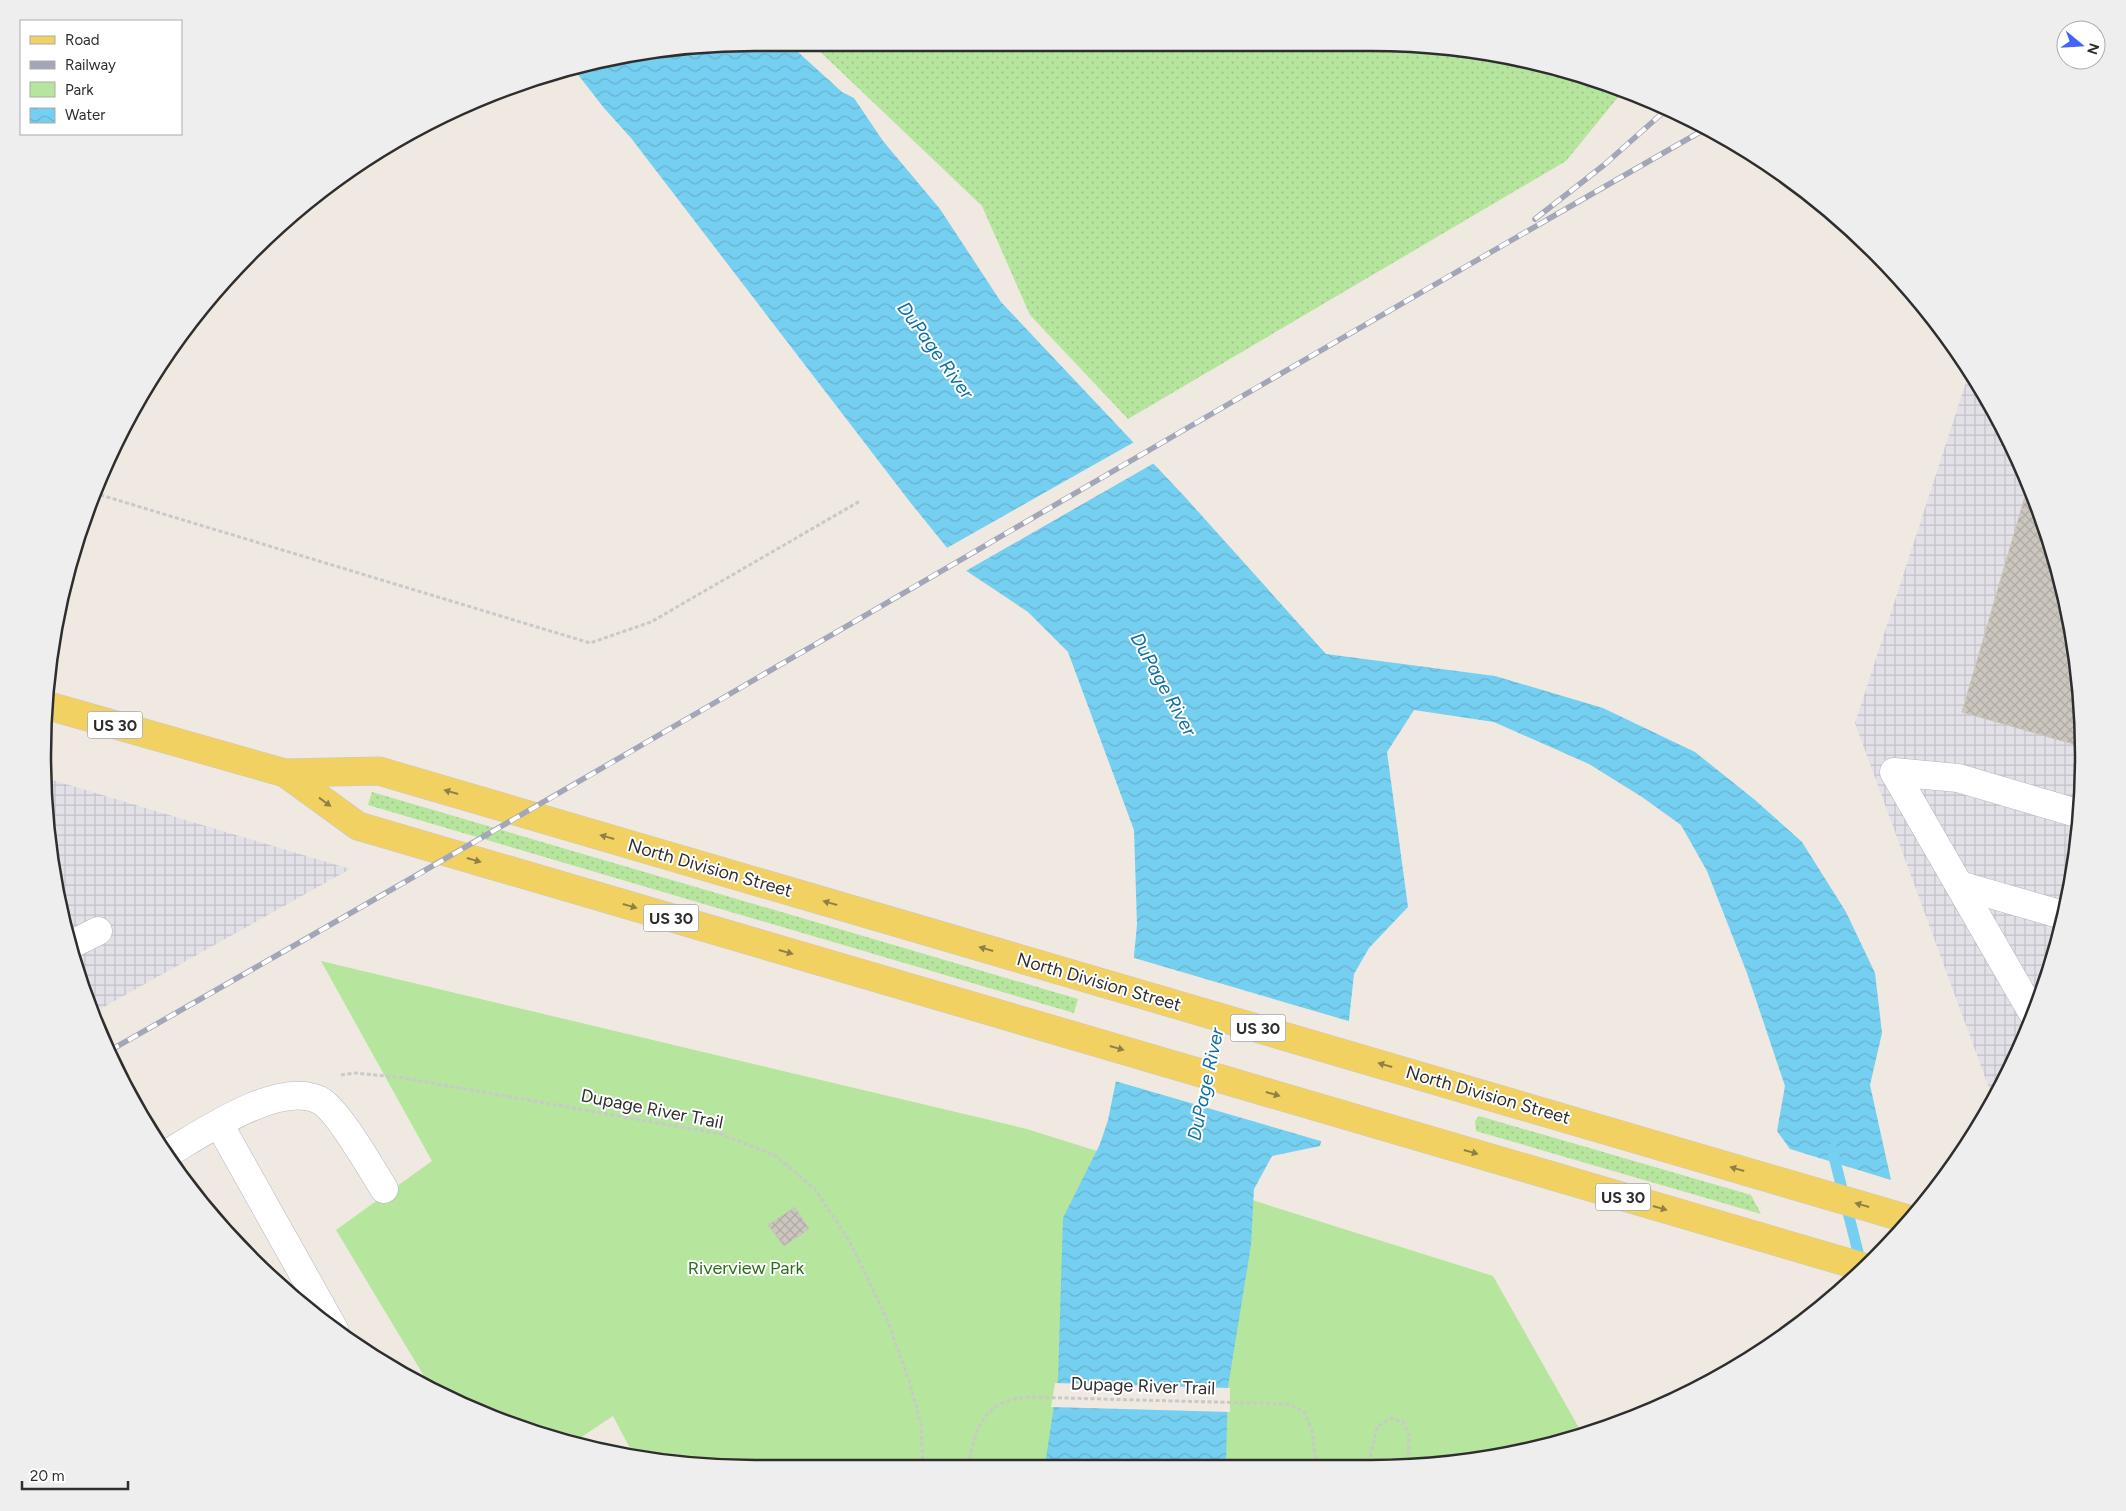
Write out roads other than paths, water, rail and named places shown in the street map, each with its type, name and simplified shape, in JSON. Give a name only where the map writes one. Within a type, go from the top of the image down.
[{"type":"main road","name":"North Division Street","points":[[53,707],[285,773],[379,771],[1902,1217]]},
{"type":"main road","name":"North Division Street","points":[[285,773],[358,826],[1856,1265]]},
{"type":"lane","points":[[2028,1005],[1894,772],[1958,778],[2072,812]]},
{"type":"lane","points":[[1960,886],[2057,913]]},
{"type":"lane","points":[[173,1151],[219,1124],[271,1098],[295,1094],[320,1100],[334,1113],[384,1189]]},
{"type":"lane","points":[[219,1124],[324,1312]]},
{"type":"water","name":"DuPage River","points":[[797,51],[842,92],[854,98],[883,141],[940,209],[1001,302],[1185,497],[1326,654],[1495,676],[1603,708],[1695,752],[1755,800],[1802,842],[1846,912],[1875,973],[1882,1033],[1870,1085],[1891,1180],[1790,1149],[1777,1131],[1785,1086],[1747,973],[1707,871],[1681,825],[1642,797],[1589,764],[1494,722],[1414,710],[1387,752],[1408,907],[1369,948],[1354,974],[1349,1020],[1320,1146],[1272,1156],[1254,1189],[1251,1245],[1228,1387],[1226,1460],[1046,1460],[1058,1379],[1063,1218],[1100,1144],[1108,1120],[1127,1027],[1137,925],[1134,830],[1068,652],[1028,612],[965,570],[910,502],[631,138],[577,74],[664,57],[709,53]]},
{"type":"waterway","points":[[1832,1149],[1860,1261]]},
{"type":"railway","points":[[1535,219],[1604,165],[1661,114]]},
{"type":"railway","points":[[115,1047],[509,822],[1699,133]]},
{"type":"park label","name":"Riverview Park","points":[[746,1268]]}]
